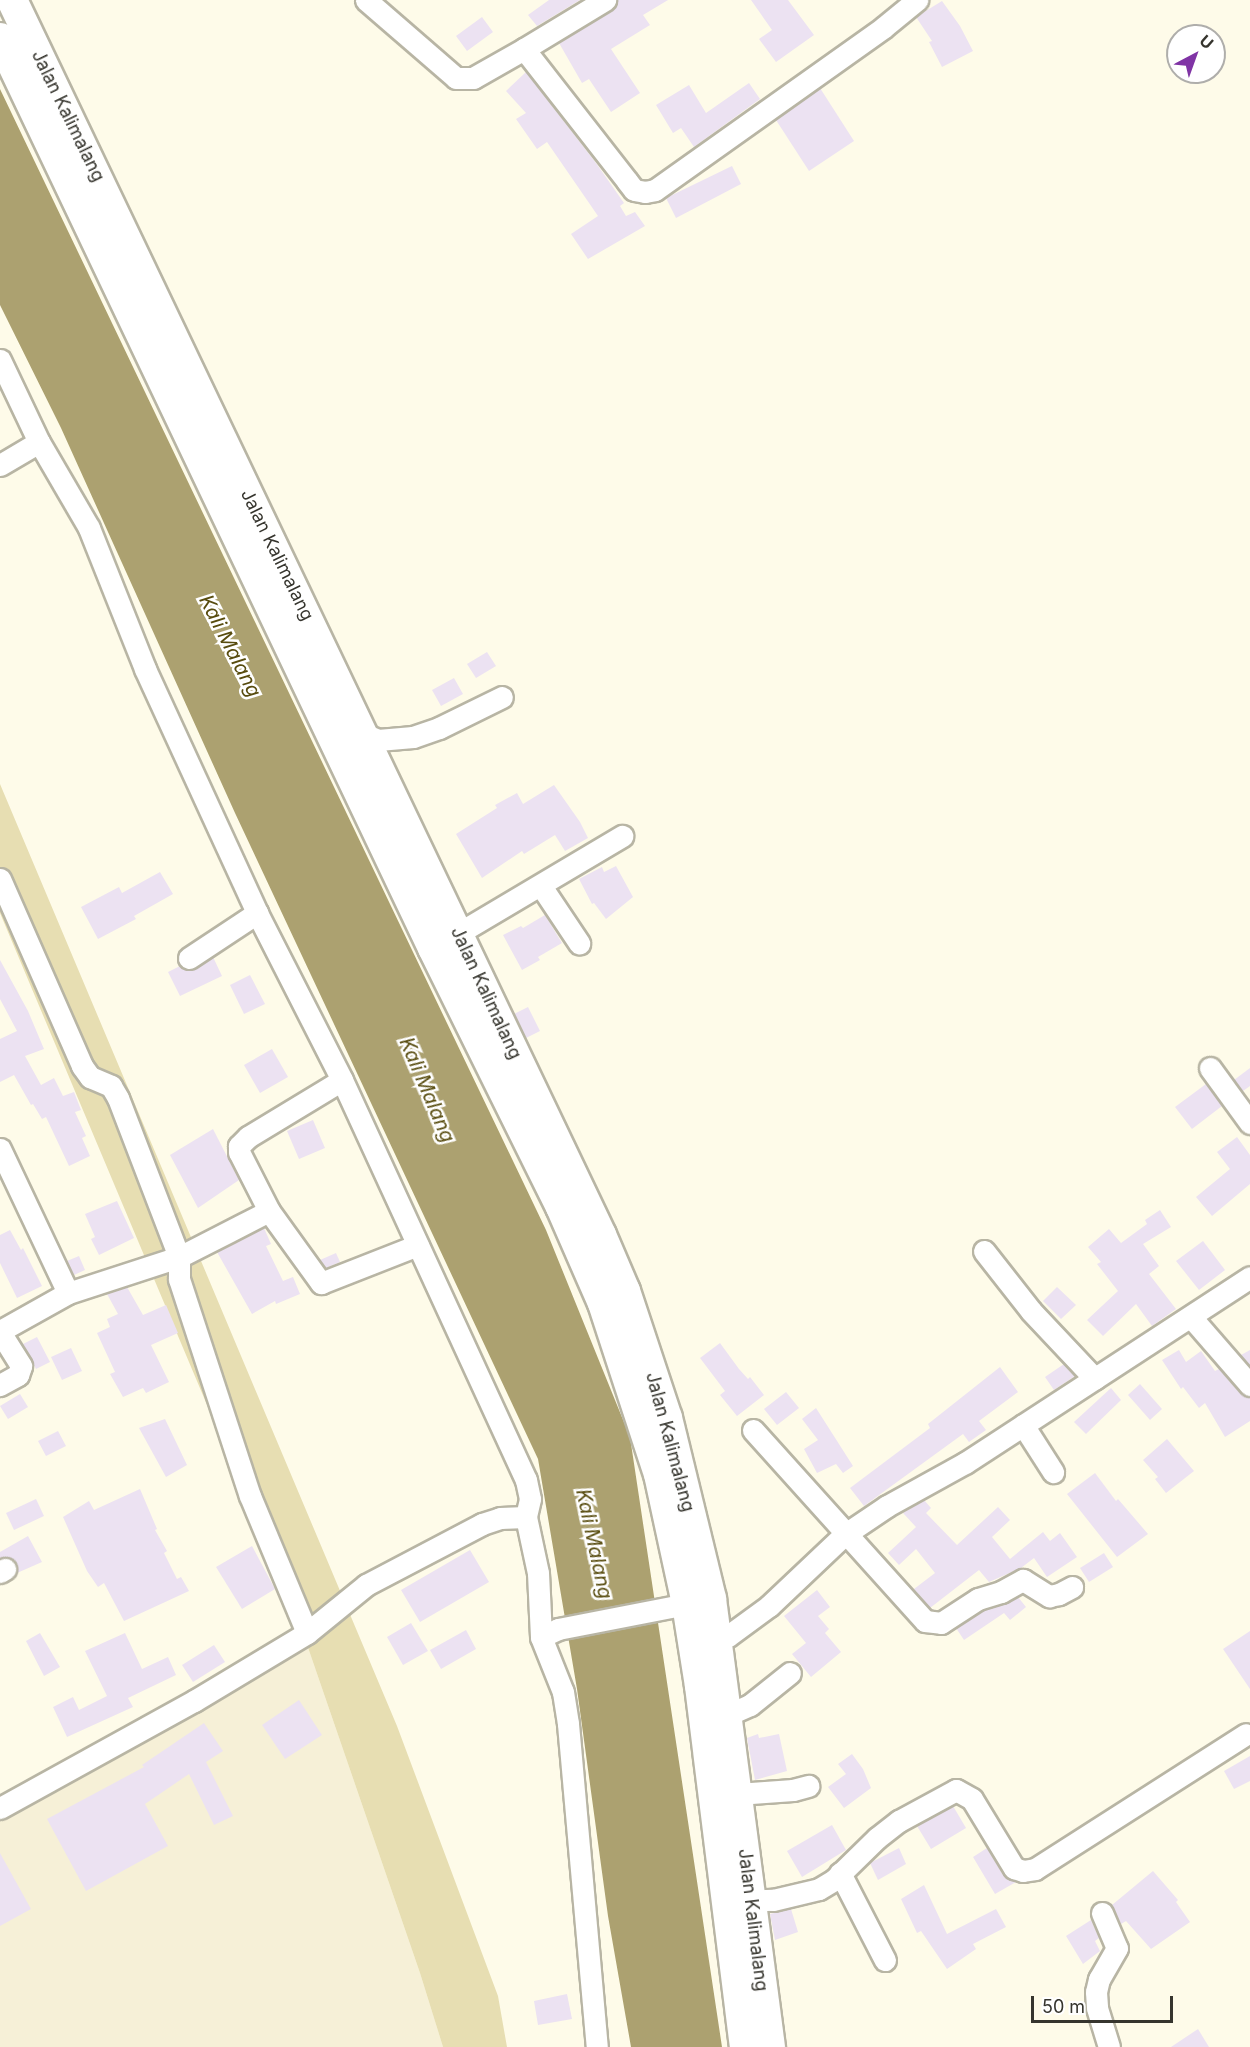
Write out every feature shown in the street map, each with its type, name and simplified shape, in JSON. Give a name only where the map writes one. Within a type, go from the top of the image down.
[{"type":"main road","name":"Jalan Kalimalang","points":[[12,0],[349,739]]},
{"type":"main road","name":"Jalan Kalimalang","points":[[0,38],[349,739],[446,941],[601,1235],[625,1291],[667,1418],[706,1642],[739,1901],[770,2047]]},
{"type":"main road","name":"Jalan Kalimalang","points":[[446,941],[603,1303],[659,1474],[676,1606],[706,1642]]},
{"type":"main road","name":"Jalan Kalimalang","points":[[739,1901],[745,2047]]},
{"type":"street","points":[[366,0],[456,78],[473,78],[524,49],[581,6],[605,0]]},
{"type":"street","points":[[524,49],[627,182],[634,190],[645,192],[655,190],[884,27],[916,0]]},
{"type":"street","points":[[0,360],[39,442],[88,528],[145,669],[257,913],[342,1080],[526,1480],[530,1499],[526,1517],[568,1724],[597,2047]]},
{"type":"street","points":[[0,465],[39,442]]},
{"type":"street","points":[[349,739],[378,740],[413,736],[439,728],[502,697]]},
{"type":"street","points":[[446,941],[622,836]]},
{"type":"street","points":[[0,879],[82,1066],[90,1077],[104,1082],[115,1091],[179,1257],[178,1279],[250,1496],[307,1634]]},
{"type":"street","points":[[541,886],[579,943]]},
{"type":"street","points":[[189,958],[257,913]]},
{"type":"street","points":[[1210,1068],[1250,1123]]},
{"type":"street","points":[[342,1080],[248,1137],[239,1146],[239,1152],[269,1211],[319,1281],[324,1284],[418,1245]]},
{"type":"street","points":[[0,1149],[68,1293]]},
{"type":"street","points":[[0,1385],[18,1375],[21,1366],[0,1332],[68,1293],[179,1257],[269,1211]]},
{"type":"street","points":[[984,1251],[1031,1311],[1095,1379]]},
{"type":"street","points":[[706,1642],[728,1636],[769,1606],[844,1535],[1023,1425],[1250,1277]]},
{"type":"street","points":[[1191,1317],[1250,1385]]},
{"type":"street","points":[[1023,1425],[1053,1472]]},
{"type":"street","points":[[753,1430],[844,1535],[925,1621],[932,1624],[941,1623],[978,1599],[1001,1592],[1020,1581],[1026,1581],[1049,1596],[1072,1587]]},
{"type":"street","points":[[0,1808],[194,1701],[307,1634],[366,1585],[482,1524],[500,1518],[526,1517]]},
{"type":"street","points":[[549,1633],[676,1606]]},
{"type":"street","points":[[716,1720],[750,1705],[790,1673]]},
{"type":"street","points":[[739,1901],[772,1900],[819,1889],[840,1873],[876,1838],[899,1821],[956,1790],[972,1799],[1014,1868],[1023,1871],[1035,1869],[1249,1735]]},
{"type":"street","points":[[725,1795],[793,1790],[808,1786]]},
{"type":"street","points":[[840,1873],[885,1960]]},
{"type":"street","points":[[1102,1913],[1118,1948],[1099,1978],[1096,1992],[1097,2008],[1109,2047]]},
{"type":"shaded area","points":[[0,784],[397,1726],[498,1996],[507,2047],[443,2047],[420,1973],[303,1633],[0,913]]},
{"type":"shaded area","points":[[303,1633],[420,1973],[443,2047],[0,2047],[0,1804]]},
{"type":"water","name":"Kali Malang","points":[[0,89],[546,1230],[630,1437],[722,2047],[631,2047],[608,1916],[577,1689],[538,1459],[235,813],[61,428],[0,305]]},
{"type":"building","points":[[549,0],[580,0],[537,26],[528,15]]},
{"type":"building","points":[[618,0],[668,0],[643,15],[650,25],[611,49],[640,93],[611,112],[589,79],[582,83],[559,43],[612,11]]},
{"type":"building","points":[[751,0],[788,0],[814,35],[776,62],[759,39],[772,30]]},
{"type":"building","points":[[942,1],[960,26],[973,51],[942,67],[929,42],[932,41],[916,17]]},
{"type":"building","points":[[482,17],[493,32],[467,51],[456,36]]},
{"type":"building","points":[[526,72],[624,203],[620,206],[626,216],[635,212],[645,226],[588,259],[571,234],[598,216],[547,142],[537,149],[516,119],[526,113],[506,91]]},
{"type":"building","points":[[749,83],[760,99],[694,147],[681,128],[673,133],[656,105],[689,85],[706,113]]},
{"type":"building","points":[[820,88],[854,141],[809,171],[776,120]]},
{"type":"building","points":[[732,166],[741,184],[676,218],[666,198]]},
{"type":"building","points":[[487,652],[496,666],[476,678],[467,664]]},
{"type":"building","points":[[454,678],[463,694],[441,706],[432,690]]},
{"type":"building","points":[[554,785],[580,822],[588,838],[565,851],[555,835],[524,854],[522,851],[482,878],[456,834],[497,808],[495,805],[517,793],[523,804]]},
{"type":"building","points":[[616,866],[633,897],[606,919],[594,903],[592,904],[579,879],[602,867],[604,872]]},
{"type":"building","points":[[160,872],[173,894],[134,916],[136,919],[98,939],[81,907],[119,887],[122,893]]},
{"type":"building","points":[[545,915],[562,943],[538,957],[540,960],[522,970],[503,935],[521,926],[523,928]]},
{"type":"building","points":[[213,957],[222,976],[180,996],[168,972],[180,966],[190,971]]},
{"type":"building","points":[[0,960],[28,1011],[44,1049],[25,1056],[41,1085],[54,1078],[63,1096],[74,1092],[81,1110],[75,1112],[86,1136],[82,1138],[90,1156],[69,1166],[46,1117],[42,1119],[33,1104],[31,1105],[14,1075],[0,1082],[0,1039],[17,1031],[0,999]]},
{"type":"building","points":[[250,975],[265,1004],[244,1014],[230,985]]},
{"type":"building","points":[[528,1007],[540,1031],[526,1038],[514,1014]]},
{"type":"building","points":[[272,1049],[288,1077],[260,1093],[244,1065]]},
{"type":"building","points":[[1250,1068],[1250,1086],[1243,1091],[1234,1080]]},
{"type":"building","points":[[1206,1084],[1222,1106],[1192,1129],[1175,1107]]},
{"type":"building","points":[[313,1120],[325,1148],[299,1159],[287,1131]]},
{"type":"building","points":[[213,1129],[239,1180],[198,1208],[170,1155]]},
{"type":"building","points":[[1237,1137],[1250,1155],[1250,1184],[1212,1216],[1196,1197],[1230,1169],[1217,1152]]},
{"type":"building","points":[[117,1201],[134,1238],[99,1255],[91,1239],[95,1237],[85,1214]]},
{"type":"building","points":[[1160,1210],[1171,1227],[1143,1244],[1159,1266],[1149,1274],[1176,1309],[1152,1326],[1136,1304],[1103,1336],[1087,1320],[1118,1291],[1097,1264],[1101,1262],[1088,1247],[1109,1229],[1121,1243],[1147,1224],[1145,1220]]},
{"type":"building","points":[[264,1228],[271,1244],[266,1246],[283,1281],[293,1277],[300,1294],[276,1304],[275,1301],[252,1314],[217,1252]]},
{"type":"building","points":[[10,1230],[21,1250],[23,1248],[42,1286],[17,1298],[0,1263],[0,1235]]},
{"type":"building","points":[[1203,1241],[1225,1270],[1199,1290],[1176,1261]]},
{"type":"building","points":[[336,1253],[340,1262],[326,1268],[320,1260]]},
{"type":"building","points":[[79,1256],[85,1270],[74,1275],[67,1261]]},
{"type":"building","points":[[127,1287],[143,1315],[166,1305],[178,1333],[151,1345],[169,1382],[146,1393],[143,1388],[123,1397],[110,1374],[115,1372],[97,1333],[110,1327],[107,1319],[118,1314],[107,1294]]},
{"type":"building","points":[[1057,1287],[1076,1305],[1061,1319],[1043,1301]]},
{"type":"building","points":[[37,1337],[50,1362],[36,1369],[23,1344]]},
{"type":"building","points":[[720,1343],[739,1369],[748,1379],[750,1377],[764,1395],[737,1416],[720,1395],[725,1391],[700,1358]]},
{"type":"building","points":[[71,1348],[82,1371],[62,1380],[51,1357]]},
{"type":"building","points":[[1179,1350],[1186,1362],[1201,1351],[1215,1371],[1219,1369],[1240,1393],[1250,1397],[1250,1421],[1225,1437],[1205,1403],[1199,1408],[1183,1387],[1181,1389],[1162,1360]]},
{"type":"building","points":[[1250,1350],[1250,1366],[1241,1355]]},
{"type":"building","points":[[1064,1364],[1075,1376],[1054,1390],[1045,1377]]},
{"type":"building","points":[[1000,1367],[1018,1392],[979,1421],[986,1430],[969,1442],[963,1434],[864,1506],[850,1488],[930,1428],[928,1424]]},
{"type":"building","points":[[1140,1384],[1162,1409],[1150,1420],[1128,1395]]},
{"type":"building","points":[[1111,1388],[1121,1400],[1086,1434],[1074,1422]]},
{"type":"building","points":[[786,1392],[799,1408],[777,1425],[764,1409]]},
{"type":"building","points":[[20,1394],[28,1407],[8,1419],[0,1406]]},
{"type":"building","points":[[816,1408],[853,1466],[843,1473],[836,1464],[817,1473],[804,1449],[818,1440],[802,1419]]},
{"type":"building","points":[[165,1419],[187,1465],[166,1477],[139,1428]]},
{"type":"building","points":[[58,1431],[66,1446],[46,1456],[38,1441]]},
{"type":"building","points":[[1167,1439],[1194,1471],[1166,1493],[1155,1479],[1158,1477],[1143,1460]]},
{"type":"building","points":[[1095,1473],[1116,1501],[1118,1499],[1148,1534],[1117,1557],[1067,1494]]},
{"type":"building","points":[[140,1489],[157,1529],[155,1530],[167,1551],[164,1553],[177,1579],[181,1577],[189,1591],[124,1621],[104,1583],[98,1587],[87,1571],[63,1517],[89,1501],[94,1510]]},
{"type":"building","points":[[36,1499],[44,1516],[14,1530],[6,1513]]},
{"type":"building","points":[[924,1500],[931,1508],[926,1513],[957,1545],[998,1507],[1010,1520],[992,1537],[1010,1559],[1043,1532],[1050,1541],[1060,1533],[1077,1557],[1047,1577],[1034,1558],[1021,1568],[989,1582],[979,1570],[930,1608],[914,1589],[935,1573],[916,1549],[899,1565],[888,1553],[916,1527],[903,1513]]},
{"type":"building","points":[[28,1536],[42,1562],[17,1573],[16,1562],[11,1558],[0,1558],[0,1552]]},
{"type":"building","points":[[252,1546],[275,1589],[242,1609],[216,1567]]},
{"type":"building","points":[[470,1550],[489,1582],[420,1622],[401,1590]]},
{"type":"building","points":[[1104,1553],[1113,1567],[1089,1582],[1080,1568]]},
{"type":"building","points":[[817,1590],[830,1607],[818,1616],[829,1629],[825,1633],[841,1652],[811,1677],[792,1654],[806,1643],[784,1616]]},
{"type":"building","points":[[1018,1597],[1026,1607],[1010,1620],[1004,1613],[964,1640],[956,1628],[983,1611]]},
{"type":"building","points":[[411,1623],[428,1651],[403,1665],[387,1637]]},
{"type":"building","points":[[466,1630],[476,1649],[441,1669],[430,1650]]},
{"type":"building","points":[[1250,1631],[1250,1689],[1223,1649]]},
{"type":"building","points":[[40,1633],[60,1667],[44,1676],[26,1641]]},
{"type":"building","points":[[125,1633],[142,1669],[168,1657],[176,1675],[128,1698],[133,1707],[67,1737],[53,1707],[73,1697],[79,1710],[107,1696],[85,1651]]},
{"type":"building","points":[[214,1645],[225,1662],[193,1682],[182,1665]]},
{"type":"building","points":[[299,1700],[322,1735],[285,1759],[262,1725]]},
{"type":"building","points":[[204,1723],[223,1751],[206,1762],[233,1816],[214,1825],[189,1774],[145,1804],[168,1846],[86,1891],[47,1819],[144,1767],[142,1765]]},
{"type":"building","points":[[758,1734],[759,1738],[779,1734],[787,1771],[755,1780],[747,1738]]},
{"type":"building","points":[[852,1754],[863,1769],[871,1788],[844,1808],[828,1787],[846,1774],[838,1764]]},
{"type":"building","points":[[1250,1756],[1250,1781],[1234,1789],[1224,1771]]},
{"type":"building","points":[[953,1806],[966,1828],[931,1849],[917,1826]]},
{"type":"building","points":[[832,1825],[846,1850],[802,1877],[787,1851]]},
{"type":"building","points":[[899,1848],[906,1864],[878,1880],[870,1863]]},
{"type":"building","points":[[987,1848],[1003,1875],[1016,1882],[995,1894],[973,1857]]},
{"type":"building","points":[[0,1853],[31,1909],[0,1926]]},
{"type":"building","points":[[1153,1871],[1178,1900],[1176,1902],[1190,1922],[1151,1949],[1126,1921],[1121,1924],[1112,1905]]},
{"type":"building","points":[[924,1885],[947,1934],[996,1909],[1006,1927],[973,1944],[976,1949],[947,1969],[921,1931],[917,1933],[901,1899]]},
{"type":"building","points":[[791,1909],[798,1932],[775,1940],[770,1914]]},
{"type":"building","points":[[1091,1920],[1099,1938],[1095,1941],[1100,1951],[1083,1964],[1066,1936]]},
{"type":"building","points":[[567,1994],[572,2019],[538,2025],[534,2001]]},
{"type":"building","points":[[1198,2029],[1209,2047],[1171,2047]]}]
